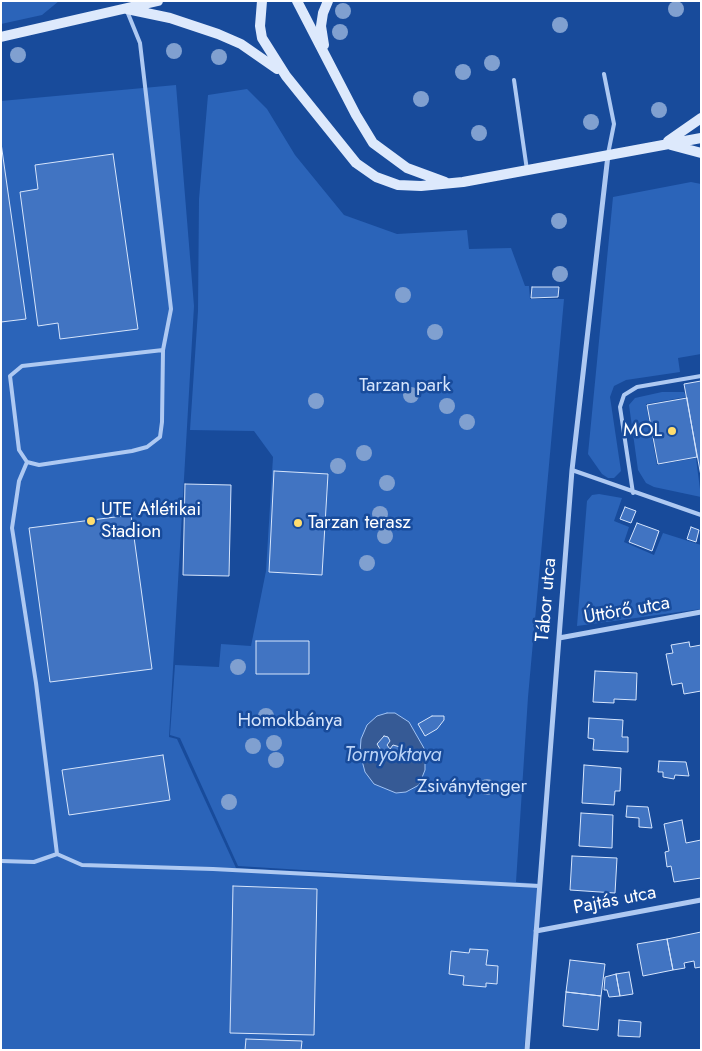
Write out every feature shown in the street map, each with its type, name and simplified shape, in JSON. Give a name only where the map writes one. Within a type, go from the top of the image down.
[{"type":"street","points":[[1,37],[158,1]]},
{"type":"street","points":[[262,1],[260,26],[262,38],[286,76],[344,150],[365,170],[398,185],[416,186],[448,183],[701,138]]},
{"type":"street","points":[[297,1],[356,116],[373,143],[407,168],[448,183]]},
{"type":"street","points":[[328,1],[322,13],[322,40],[335,74]]},
{"type":"street","points":[[127,9],[170,18],[218,34],[241,44],[286,76]]},
{"type":"street","points":[[665,143],[701,118]]},
{"type":"street","points":[[665,143],[701,152]]},
{"type":"street","name":"Tábor utca","points":[[527,1050],[572,470],[608,154]]},
{"type":"street","name":"Úttörő utca","points":[[559,638],[701,612]]},
{"type":"street","name":"Pajtás utca","points":[[536,931],[701,900]]},
{"type":"lane","points":[[127,9],[140,44],[171,308],[163,350],[160,437],[147,447],[132,451],[39,465],[27,462],[19,450],[10,376],[22,366],[163,350]]},
{"type":"lane","points":[[604,74],[614,124],[608,154]]},
{"type":"lane","points":[[514,80],[527,170]]},
{"type":"lane","points":[[633,493],[620,407],[624,395],[637,387],[701,376]]},
{"type":"lane","points":[[27,462],[19,481],[12,528],[36,683],[57,854]]},
{"type":"lane","points":[[572,470],[633,493],[701,515]]},
{"type":"lane","points":[[1,862],[34,862],[57,854],[82,865],[213,869],[540,886]]},
{"type":"green space","points":[[1,1],[59,1],[42,15],[1,24]]},
{"type":"green space","points":[[176,85],[194,306],[169,737],[177,739],[236,868],[415,877],[238,866],[180,738],[170,735],[175,665],[219,667],[221,644],[251,646],[266,571],[273,457],[254,431],[190,430],[198,311],[199,199],[208,95],[247,89],[267,109],[295,155],[344,215],[397,234],[467,230],[469,249],[511,248],[525,286],[529,286],[530,299],[564,299],[528,697],[516,882],[540,884],[524,1050],[1,1050],[1,101]]},
{"type":"green space","points":[[691,182],[701,184],[701,354],[678,358],[680,372],[626,380],[614,386],[610,397],[621,471],[614,478],[608,478],[602,474],[588,454],[613,197]]},
{"type":"green space","points":[[662,392],[684,392],[686,397],[646,404],[657,465],[696,458],[701,497],[654,487],[646,483],[638,470],[629,405],[635,398]]},
{"type":"green space","points":[[599,494],[622,498],[614,521],[629,527],[624,542],[654,555],[663,533],[701,545],[701,609],[577,626],[587,501],[592,495]]},
{"type":"water","name":"Tornyoktava","points":[[395,713],[409,722],[425,750],[425,770],[419,785],[406,792],[396,793],[374,784],[365,772],[360,753],[361,739],[367,725],[377,716]]},
{"type":"building","points":[[1,143],[26,319],[1,322]]},
{"type":"building","points":[[113,154],[138,329],[60,339],[58,323],[38,326],[20,192],[38,189],[35,165]]},
{"type":"building","points":[[532,287],[559,287],[558,297],[531,298]]},
{"type":"building","points":[[701,381],[701,476],[684,384]]},
{"type":"building","name":"MOL","points":[[687,398],[697,457],[658,464],[647,405]]},
{"type":"building","name":"Tarzan terasz","points":[[274,471],[328,474],[322,575],[269,572]]},
{"type":"building","points":[[185,484],[231,485],[229,576],[183,575]]},
{"type":"building","points":[[625,507],[636,511],[631,523],[620,519]]},
{"type":"building","points":[[131,515],[152,669],[50,682],[29,528]]},
{"type":"building","points":[[637,523],[659,531],[652,551],[629,542]]},
{"type":"building","points":[[691,527],[699,530],[696,542],[687,539]]},
{"type":"building","points":[[256,641],[309,641],[309,674],[256,674]]},
{"type":"building","points":[[689,642],[690,647],[701,645],[701,691],[684,694],[682,683],[672,685],[666,654],[673,653],[671,645]]},
{"type":"building","points":[[595,671],[637,673],[636,700],[614,699],[614,703],[593,702]]},
{"type":"building","points":[[432,716],[444,716],[444,720],[437,729],[425,736],[418,724]]},
{"type":"building","points":[[589,718],[623,720],[622,737],[628,737],[628,752],[593,750],[594,739],[588,738]]},
{"type":"building","points":[[384,736],[388,737],[390,741],[387,745],[390,749],[393,745],[400,747],[400,751],[392,761],[388,761],[384,756],[386,752],[380,749],[377,744]]},
{"type":"building","points":[[163,755],[170,800],[69,815],[62,770]]},
{"type":"building","points":[[659,761],[686,762],[689,776],[675,775],[674,779],[663,777],[663,772],[658,772]]},
{"type":"building","points":[[584,765],[621,768],[620,791],[615,791],[614,805],[582,803]]},
{"type":"building","points":[[627,806],[648,807],[652,828],[639,827],[639,818],[626,817]]},
{"type":"building","points":[[581,813],[613,815],[612,848],[579,846]]},
{"type":"building","points":[[682,820],[686,843],[701,840],[701,878],[674,882],[671,866],[667,867],[665,852],[669,851],[664,824]]},
{"type":"building","points":[[572,856],[617,858],[615,893],[570,890]]},
{"type":"building","points":[[233,886],[317,889],[314,1035],[230,1033]]},
{"type":"building","points":[[701,932],[701,967],[695,968],[694,961],[684,963],[685,968],[673,970],[667,939]]},
{"type":"building","points":[[667,939],[673,970],[643,976],[637,944]]},
{"type":"building","points":[[470,949],[488,950],[486,965],[498,966],[497,984],[486,983],[486,987],[463,985],[464,976],[449,974],[451,951],[469,953]]},
{"type":"building","points":[[570,960],[605,964],[601,996],[566,992]]},
{"type":"building","points":[[629,972],[633,994],[620,996],[616,974]]},
{"type":"building","points":[[616,974],[620,996],[609,997],[607,990],[604,990],[605,977]]},
{"type":"building","points":[[566,992],[601,996],[598,1030],[563,1026]]},
{"type":"building","points":[[619,1020],[641,1022],[640,1037],[618,1036]]},
{"type":"building","points":[[246,1039],[302,1041],[301,1050],[245,1050]]},
{"type":"place","name":"MOL","points":[[672,431]]},
{"type":"place","name":"UTE Atlétikai Stadion","points":[[91,521]]},
{"type":"place","name":"Tarzan terasz","points":[[298,523]]},
{"type":"park label","name":"Tarzan park","points":[[405,386]]},
{"type":"park label","name":"Homokbánya","points":[[290,721]]},
{"type":"park label","name":"Zsiványtenger","points":[[472,787]]}]
